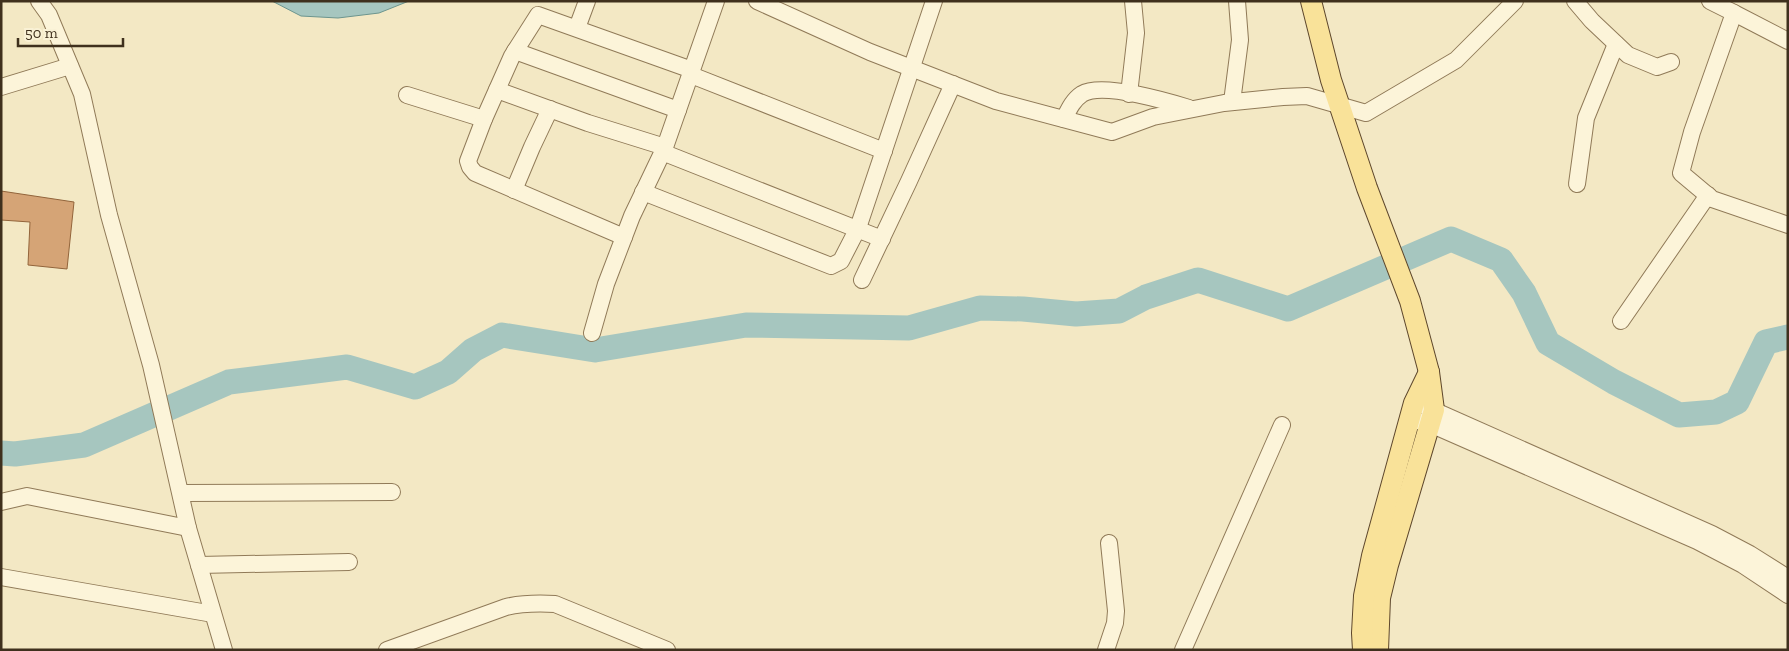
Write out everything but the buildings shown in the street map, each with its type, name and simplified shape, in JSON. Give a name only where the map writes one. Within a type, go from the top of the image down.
[{"type":"main road","points":[[1311,1],[1331,80],[1367,188],[1410,301],[1429,372],[1432,417],[1380,598],[1378,650]]},
{"type":"main road","points":[[1363,650],[1364,596],[1372,556],[1412,411],[1429,372]]},
{"type":"street","points":[[39,1],[49,15],[82,94],[109,215],[151,365],[188,528],[224,650]]},
{"type":"street","points":[[577,28],[587,1]]},
{"type":"street","points":[[592,333],[606,284],[624,237],[664,150],[716,1]]},
{"type":"street","points":[[757,1],[870,52],[996,101],[1112,132],[1153,116],[1232,102],[1307,96],[1366,114],[1456,60],[1515,1]]},
{"type":"street","points":[[644,192],[831,266],[841,260],[858,228],[934,1]]},
{"type":"street","points":[[1129,94],[1136,33],[1133,1]]},
{"type":"street","points":[[1232,102],[1240,40],[1237,1]]},
{"type":"street","points":[[1575,1],[1628,55],[1657,67],[1671,62]]},
{"type":"street","points":[[1710,1],[1788,41]]},
{"type":"street","points":[[1734,13],[1692,132],[1682,173],[1712,199],[1788,225]]},
{"type":"street","points":[[624,237],[474,173],[470,167],[468,161],[497,90],[515,52],[538,15],[692,72],[884,151]]},
{"type":"street","points":[[1576,184],[1586,118],[1616,44]]},
{"type":"street","points":[[515,52],[678,110]]},
{"type":"street","points":[[1,87],[70,66]]},
{"type":"street","points":[[862,280],[953,84]]},
{"type":"street","points":[[1064,119],[1073,102],[1084,93],[1099,89],[1158,98],[1194,109]]},
{"type":"street","points":[[497,90],[664,150],[882,239]]},
{"type":"street","points":[[407,95],[484,120]]},
{"type":"street","points":[[514,190],[550,109]]},
{"type":"street","points":[[1621,321],[1708,195]]},
{"type":"street","points":[[1412,411],[1432,417],[1712,534],[1746,559],[1788,595]]},
{"type":"street","points":[[1183,650],[1282,425]]},
{"type":"street","points":[[181,493],[392,492]]},
{"type":"street","points":[[1,502],[27,496],[188,528]]},
{"type":"street","points":[[1106,650],[1115,623],[1116,612],[1108,543]]},
{"type":"street","points":[[1746,559],[1788,578]]},
{"type":"street","points":[[199,565],[349,562]]},
{"type":"street","points":[[1,577],[213,614]]},
{"type":"street","points":[[387,650],[522,603],[555,604],[667,650]]},
{"type":"water","points":[[272,1],[409,1],[379,13],[338,18],[301,16]]},
{"type":"waterway","points":[[1,453],[15,454],[84,445],[229,382],[347,367],[415,387],[448,372],[473,350],[502,335],[595,350],[746,325],[909,328],[980,308],[1023,309],[1076,314],[1119,311],[1146,297],[1198,280],[1288,309],[1451,239],[1501,260],[1524,293],[1548,343],[1614,382],[1679,415],[1716,412],[1737,402],[1766,342],[1788,337]]}]
